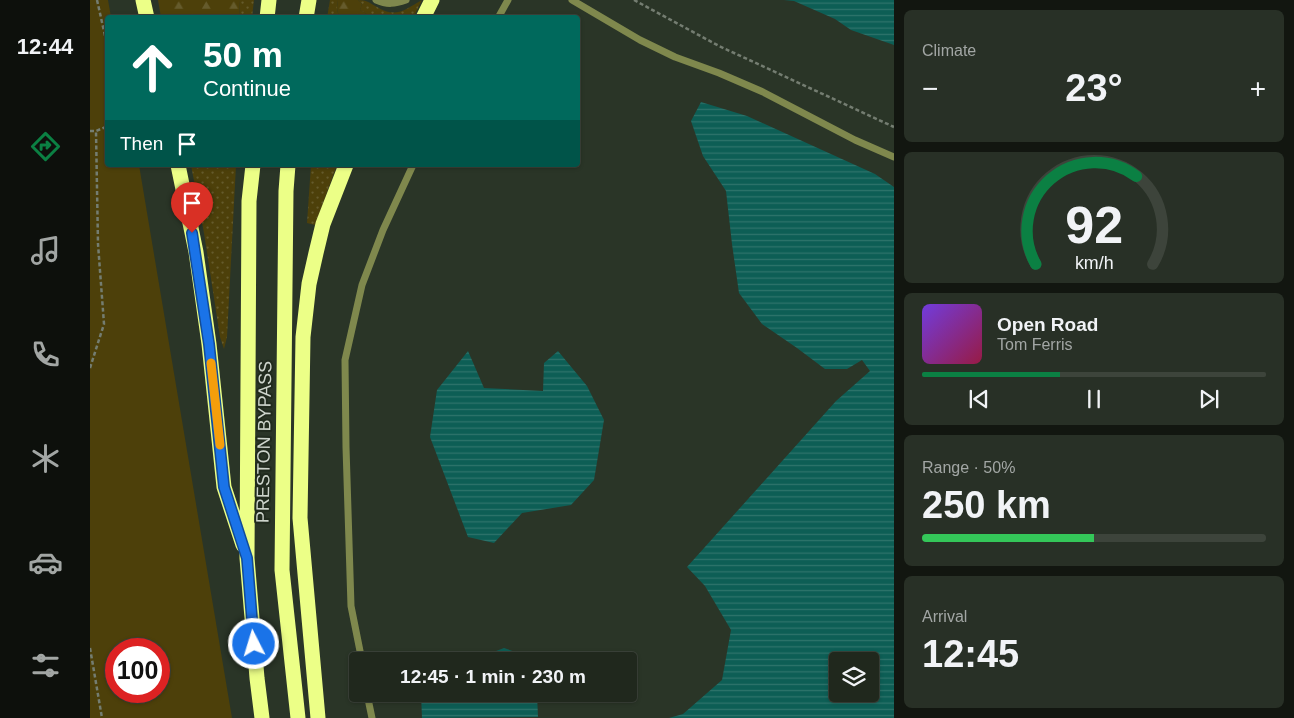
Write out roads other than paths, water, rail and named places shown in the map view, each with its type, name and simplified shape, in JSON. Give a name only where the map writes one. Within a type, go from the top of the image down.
[{"type":"highway","points":[[143,0],[146,15]]},
{"type":"highway","points":[[267,15],[268,0]]},
{"type":"highway","points":[[306,15],[309,0]]},
{"type":"highway","points":[[424,15],[432,0]]},
{"type":"highway","points":[[178,167],[198,261],[224,487],[247,558]]},
{"type":"highway","name":"PRESTON BYPASS","points":[[253,167],[249,201],[247,558],[262,718]]},
{"type":"highway","name":"PRESTON BYPASS","points":[[288,167],[282,570],[298,718]]},
{"type":"highway","points":[[318,718],[300,518],[303,337],[309,284],[323,224],[345,167]]},
{"type":"lane","points":[[376,0],[388,4],[397,4],[406,0]]},
{"type":"lane","points":[[500,15],[508,0]]},
{"type":"lane","points":[[572,0],[658,48],[762,92],[855,140],[894,157]]},
{"type":"lane","points":[[360,652],[352,606],[345,360],[362,285],[383,230],[412,167]]},
{"type":"lane","points":[[369,702],[372,718]]},
{"type":"water","points":[[784,0],[894,0],[894,45],[851,30],[835,19],[794,1]]},
{"type":"water","points":[[701,102],[747,116],[875,174],[894,187],[894,718],[669,718],[683,714],[722,680],[731,630],[705,586],[687,567],[836,401],[870,371],[862,360],[847,369],[825,369],[762,324],[739,293],[726,191],[703,156],[691,121]]},
{"type":"water","points":[[468,351],[484,388],[543,391],[544,363],[558,351],[587,386],[604,420],[594,480],[571,505],[522,513],[494,543],[468,537],[430,437],[437,390]]},
{"type":"water","points":[[504,648],[516,652],[494,652]]},
{"type":"water","points":[[421,702],[537,702],[538,717],[422,718]]}]
